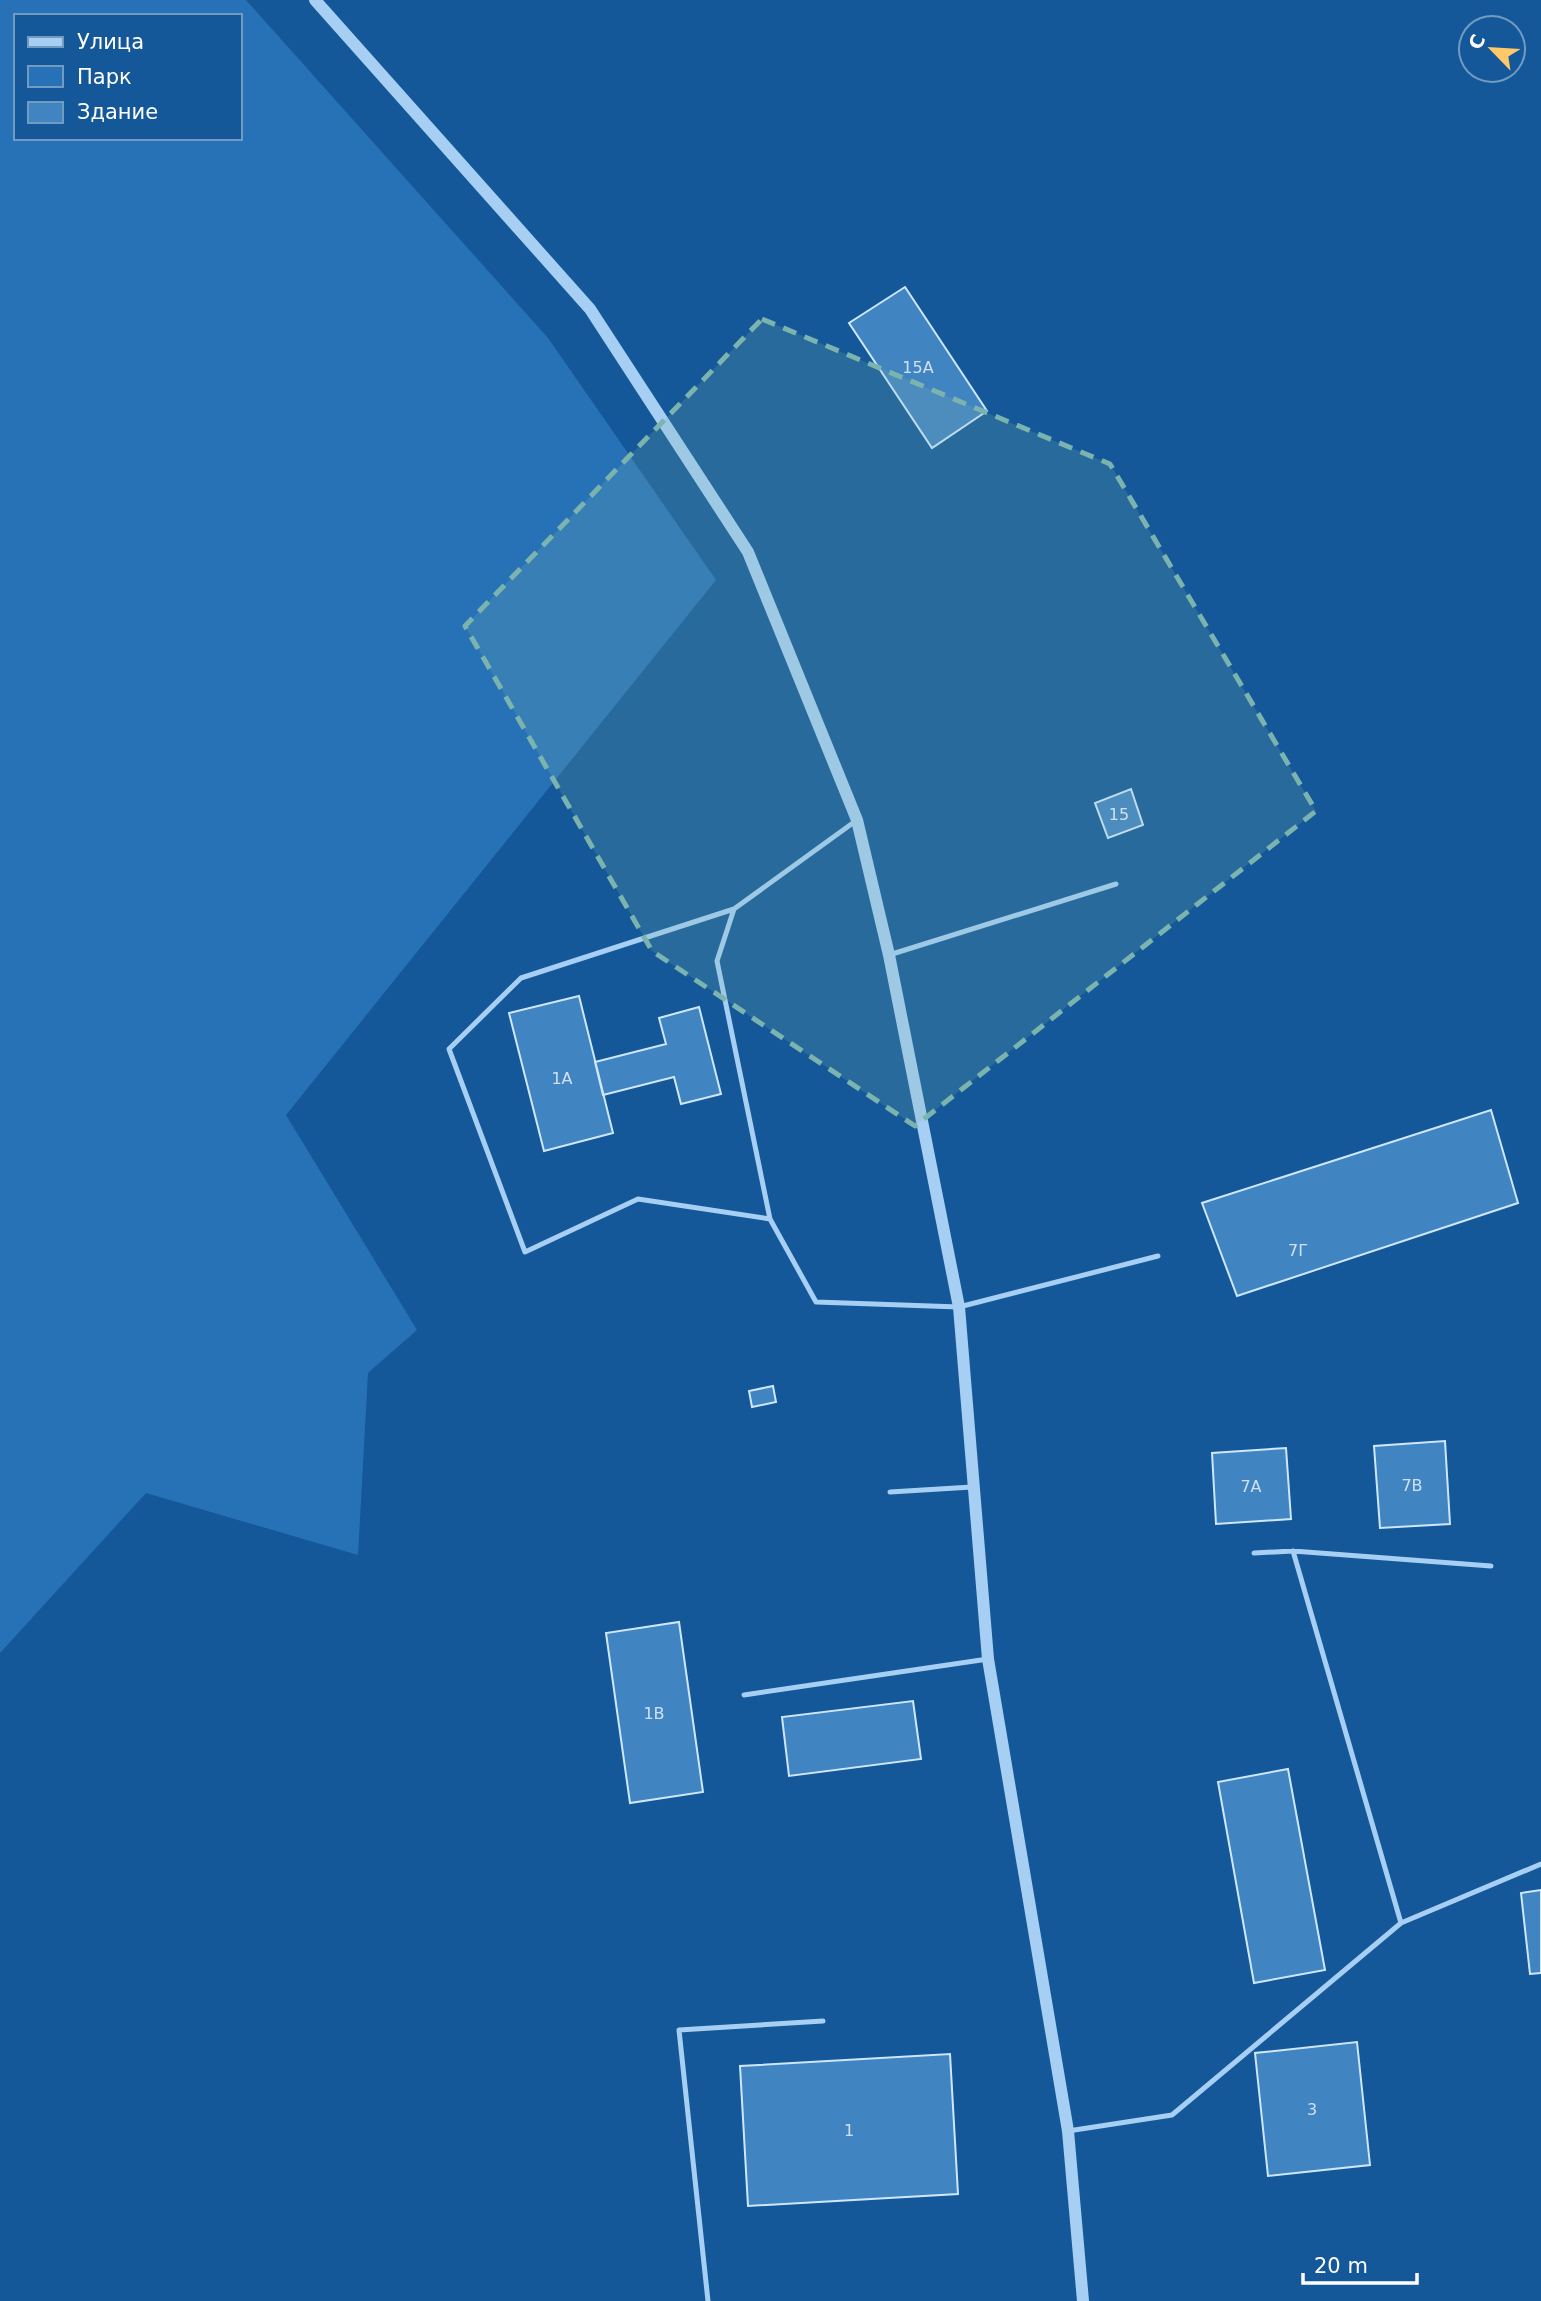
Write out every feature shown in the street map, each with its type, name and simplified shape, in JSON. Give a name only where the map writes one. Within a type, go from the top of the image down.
[{"type":"street","points":[[315,0],[590,309],[748,552],[857,820],[890,956],[959,1307],[988,1659],[1068,2131],[1083,2301]]},
{"type":"lane","points":[[770,1219],[638,1199],[525,1252],[449,1049],[521,978],[734,908],[857,820]]},
{"type":"lane","points":[[890,956],[1116,884]]},
{"type":"lane","points":[[734,908],[717,961],[770,1219],[816,1301],[959,1307],[1158,1256]]},
{"type":"lane","points":[[890,1492],[972,1487]]},
{"type":"lane","points":[[1254,1553],[1293,1551],[1491,1566]]},
{"type":"lane","points":[[1293,1551],[1401,1923]]},
{"type":"lane","points":[[744,1696],[988,1659]]},
{"type":"lane","points":[[1068,2131],[1172,2115],[1401,1923],[1541,1864]]},
{"type":"lane","points":[[708,2301],[679,2030],[823,2021]]},
{"type":"highlighted area","points":[[762,319],[1110,464],[1316,811],[915,1126],[652,951],[465,626]]},
{"type":"green space","points":[[0,0],[246,0],[548,338],[716,580],[286,1115],[417,1330],[368,1373],[358,1555],[146,1493],[0,1653]]},
{"type":"building","points":[[905,287],[987,411],[932,448],[849,323]]},
{"type":"building","points":[[1131,789],[1143,825],[1108,838],[1095,803]]},
{"type":"building","points":[[579,996],[613,1133],[544,1151],[509,1013]]},
{"type":"building","points":[[699,1007],[721,1094],[681,1104],[674,1077],[603,1095],[595,1062],[666,1044],[659,1018]]},
{"type":"building","points":[[1491,1110],[1518,1203],[1237,1296],[1202,1203]]},
{"type":"building","points":[[773,1386],[776,1402],[752,1407],[749,1391]]},
{"type":"building","points":[[1445,1441],[1450,1524],[1380,1528],[1374,1446]]},
{"type":"building","points":[[1286,1448],[1291,1519],[1216,1524],[1212,1453]]},
{"type":"building","points":[[679,1622],[703,1792],[630,1803],[606,1633]]},
{"type":"building","points":[[913,1701],[921,1759],[789,1776],[782,1717]]},
{"type":"building","points":[[1288,1769],[1325,1970],[1254,1983],[1218,1782]]},
{"type":"building","points":[[1541,1890],[1541,1973],[1530,1974],[1521,1893]]},
{"type":"building","points":[[1357,2042],[1370,2165],[1268,2176],[1255,2053]]},
{"type":"building","points":[[950,2054],[958,2194],[748,2206],[740,2066]]}]
